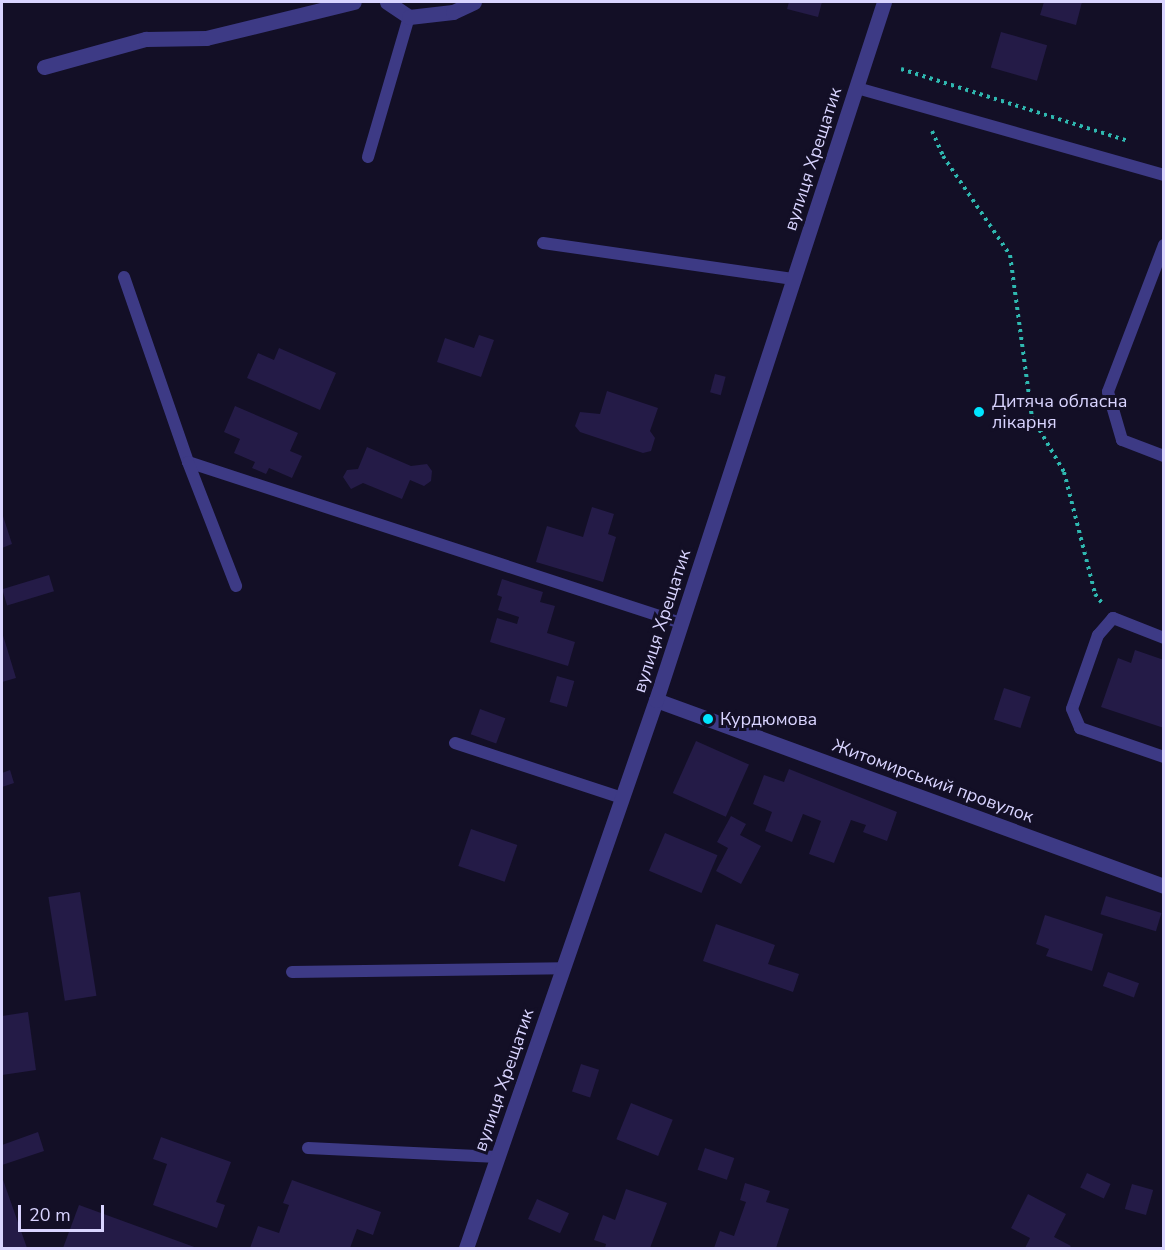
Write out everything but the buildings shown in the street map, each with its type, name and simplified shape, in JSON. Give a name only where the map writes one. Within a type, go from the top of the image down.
[{"type":"street","points":[[44,67],[146,39],[206,38],[354,2]]},
{"type":"street","points":[[387,2],[409,17],[453,12],[474,2]]},
{"type":"street","name":"вулиця Хрещатик","points":[[466,1248],[656,700],[884,2]]},
{"type":"street","name":"Житомирський провулок","points":[[656,700],[1162,882]]},
{"type":"lane","points":[[368,157],[409,17]]},
{"type":"lane","points":[[857,88],[1164,175]]},
{"type":"lane","points":[[543,243],[794,279]]},
{"type":"lane","points":[[1164,245],[1108,392],[1122,440],[1164,456]]},
{"type":"lane","points":[[124,277],[188,462],[237,586]]},
{"type":"lane","points":[[188,462],[681,623]]},
{"type":"lane","points":[[1164,638],[1113,618],[1098,635],[1072,709],[1080,728],[1164,757]]},
{"type":"lane","points":[[455,743],[622,798]]},
{"type":"lane","points":[[292,972],[563,968]]},
{"type":"lane","points":[[308,1148],[498,1157]]},
{"type":"path","points":[[901,69],[1130,142]]},
{"type":"path","points":[[920,106],[943,156],[1010,255],[1032,417],[1064,472],[1095,594],[1113,618]]},
{"type":"place","name":"Дитяча обласна лікарня","points":[[979,412]]},
{"type":"place","name":"Курдюмова","points":[[708,719]]}]
